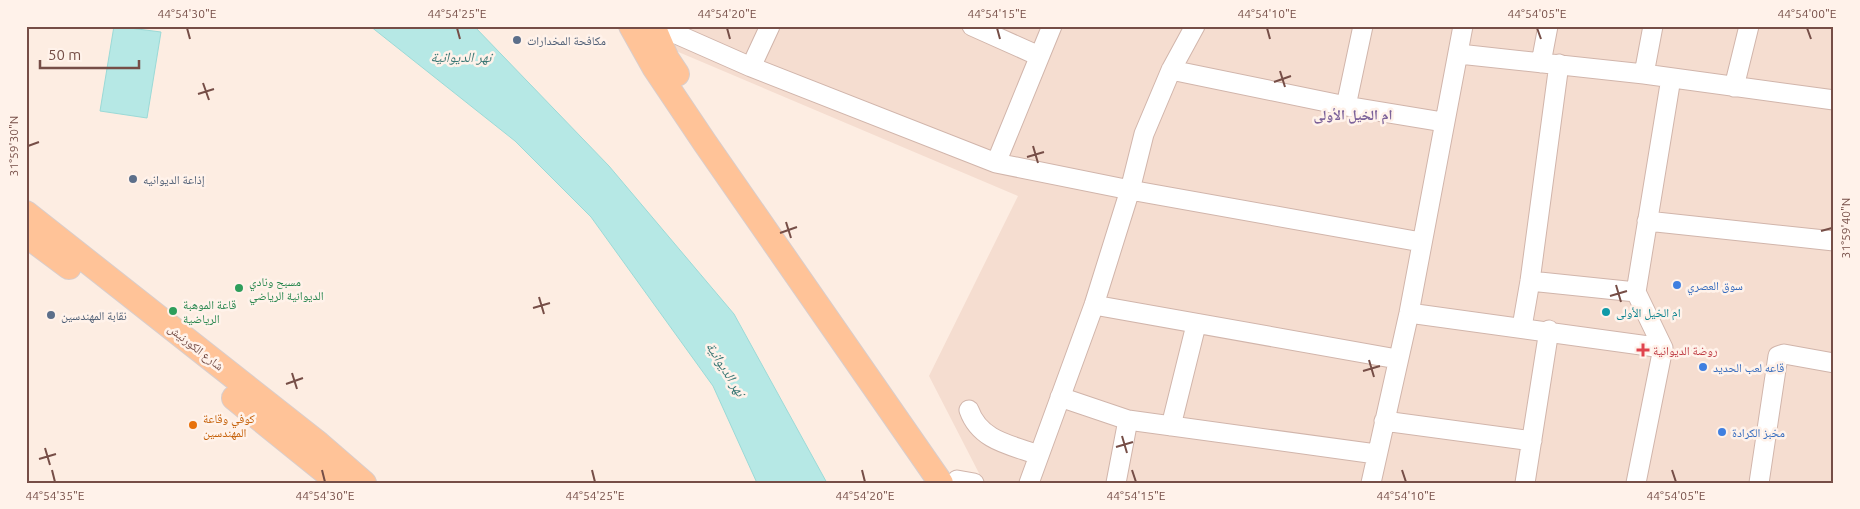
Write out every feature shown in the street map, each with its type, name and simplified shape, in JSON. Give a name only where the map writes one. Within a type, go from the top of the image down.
[{"type":"main road","points":[[632,26],[650,60],[705,143],[958,482]]},
{"type":"main road","points":[[653,26],[667,59],[694,100],[958,482]]},
{"type":"main road","name":"شارع الكورنيش","points":[[26,213],[320,444],[364,483]]},
{"type":"main road","name":"شارع الكورنيش","points":[[26,235],[339,483]]},
{"type":"street","points":[[658,26],[751,67],[996,163],[1130,190],[1421,242]]},
{"type":"street","points":[[751,67],[770,26]]},
{"type":"street","points":[[972,26],[1038,56]]},
{"type":"street","points":[[996,163],[1038,56],[1052,26]]},
{"type":"street","points":[[1029,483],[1094,305],[1130,190],[1144,134],[1171,70],[1195,26]]},
{"type":"street","points":[[1346,106],[1363,26]]},
{"type":"street","points":[[1371,483],[1397,359],[1409,313],[1443,122],[1459,54],[1463,26]]},
{"type":"street","points":[[1522,327],[1530,281],[1550,64],[1548,26]]},
{"type":"street","points":[[1644,74],[1653,26]]},
{"type":"street","points":[[1734,87],[1749,26]]},
{"type":"street","points":[[1459,54],[1644,74],[1834,100]]},
{"type":"street","points":[[1171,70],[1346,106],[1443,122]]},
{"type":"street","points":[[1636,483],[1663,348],[1636,292],[1671,78]]},
{"type":"street","points":[[1647,221],[1834,241]]},
{"type":"street","points":[[1530,281],[1636,292]]},
{"type":"street","points":[[1094,305],[1196,325],[1397,359]]},
{"type":"street","points":[[1409,313],[1549,330],[1663,348]]},
{"type":"street","points":[[1171,426],[1196,325]]},
{"type":"street","points":[[1525,483],[1549,330]]},
{"type":"street","points":[[1759,483],[1778,356],[1784,354],[1834,364]]},
{"type":"street","points":[[1060,397],[1128,420],[1376,454]]},
{"type":"street","points":[[969,410],[972,419],[990,438],[1039,455]]},
{"type":"street","points":[[1116,483],[1128,420]]},
{"type":"street","points":[[1384,421],[1532,442]]},
{"type":"shaded area","points":[[675,26],[1834,26],[1834,483],[984,483],[929,376],[1018,196],[669,48]]},
{"type":"water","points":[[114,26],[161,32],[147,118],[100,111]]},
{"type":"water","name":"نهر الديوانية","points":[[370,26],[474,26],[609,166],[734,314],[827,483],[757,483],[713,386],[591,217],[515,141]]},
{"type":"place","name":"مكافحة المخدارات","points":[[517,40]]},
{"type":"place","name":"إذاعة الديوانيه","points":[[133,179]]},
{"type":"place","name":"سوق العصري","points":[[1677,285]]},
{"type":"place","name":"مسبح ونادي الديوانية الرياضي","points":[[239,288]]},
{"type":"place","name":"قاعة الموهبة الرياضية","points":[[173,311]]},
{"type":"place","name":"ام الخيل الأولى","points":[[1606,312]]},
{"type":"place","name":"نقابة المهندسين","points":[[51,315]]},
{"type":"place","name":"روضة الديوانية","points":[[1643,350]]},
{"type":"place","name":"قاعه لعب الحديد","points":[[1703,367]]},
{"type":"place","name":"كوفي وقاعة المهندسين","points":[[193,425]]},
{"type":"place","name":"مخبز الكرادة","points":[[1722,432]]},
{"type":"district","name":"ام الخيل الأولى","points":[[1353,115]]}]
